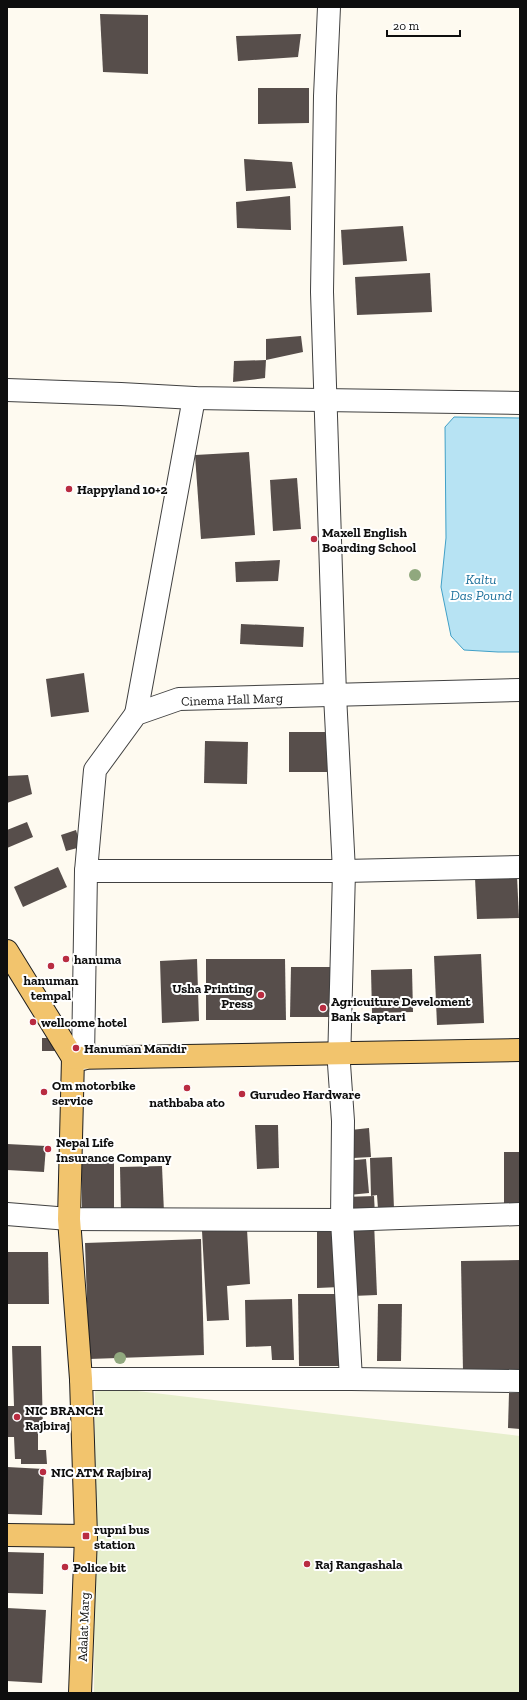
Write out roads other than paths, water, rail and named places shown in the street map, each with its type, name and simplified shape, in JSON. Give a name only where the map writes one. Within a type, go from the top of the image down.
[{"type":"main road","points":[[7,951],[78,1059],[520,1050]]},
{"type":"main road","name":"Adalat Marg","points":[[78,1059],[69,1219],[81,1379],[86,1536],[80,1693]]},
{"type":"main road","points":[[7,1535],[86,1536]]},
{"type":"street","points":[[329,7],[325,96],[322,292],[335,695],[344,871],[339,1054],[343,1121],[342,1220],[351,1379]]},
{"type":"street","points":[[7,390],[194,398],[520,403]]},
{"type":"street","points":[[78,1059],[86,871],[96,770],[136,714],[194,398]]},
{"type":"street","name":"Cinema Hall Marg","points":[[136,714],[179,699],[520,690]]},
{"type":"street","points":[[86,871],[344,871],[520,866]]},
{"type":"street","points":[[7,1214],[69,1219],[342,1220],[520,1214]]},
{"type":"street","points":[[81,1379],[351,1379],[520,1381]]},
{"type":"water","name":"Kaltu Das Pound","points":[[454,417],[520,418],[520,652],[464,650],[451,636],[441,587],[446,538],[445,427]]},
{"type":"place","name":"Happyland 10+2","points":[[69,489]]},
{"type":"place","name":"Maxell English Boarding School","points":[[314,539]]},
{"type":"place","name":"hanuma","points":[[66,959]]},
{"type":"place","name":"hanuman tempal","points":[[51,966]]},
{"type":"place","name":"Usha Printing Press","points":[[261,995]]},
{"type":"place","name":"Agricuiture Develoment Bank Saptari","points":[[323,1008]]},
{"type":"place","name":"wellcome hotel","points":[[33,1022]]},
{"type":"place","name":"Hanuman Mandir","points":[[76,1048]]},
{"type":"place","name":"nathbaba ato","points":[[187,1088]]},
{"type":"place","name":"Om motorbike service","points":[[44,1092]]},
{"type":"place","name":"Gurudeo Hardware","points":[[242,1094]]},
{"type":"place","name":"Nepal Life Insurance Company","points":[[48,1149]]},
{"type":"place","name":"NIC BRANCH Rajbiraj","points":[[17,1417]]},
{"type":"place","name":"NIC ATM Rajbiraj","points":[[43,1472]]},
{"type":"place","name":"rupni bus station","points":[[86,1536]]},
{"type":"place","name":"Raj Rangashala","points":[[307,1564]]},
{"type":"place","name":"Police bit","points":[[65,1567]]}]
